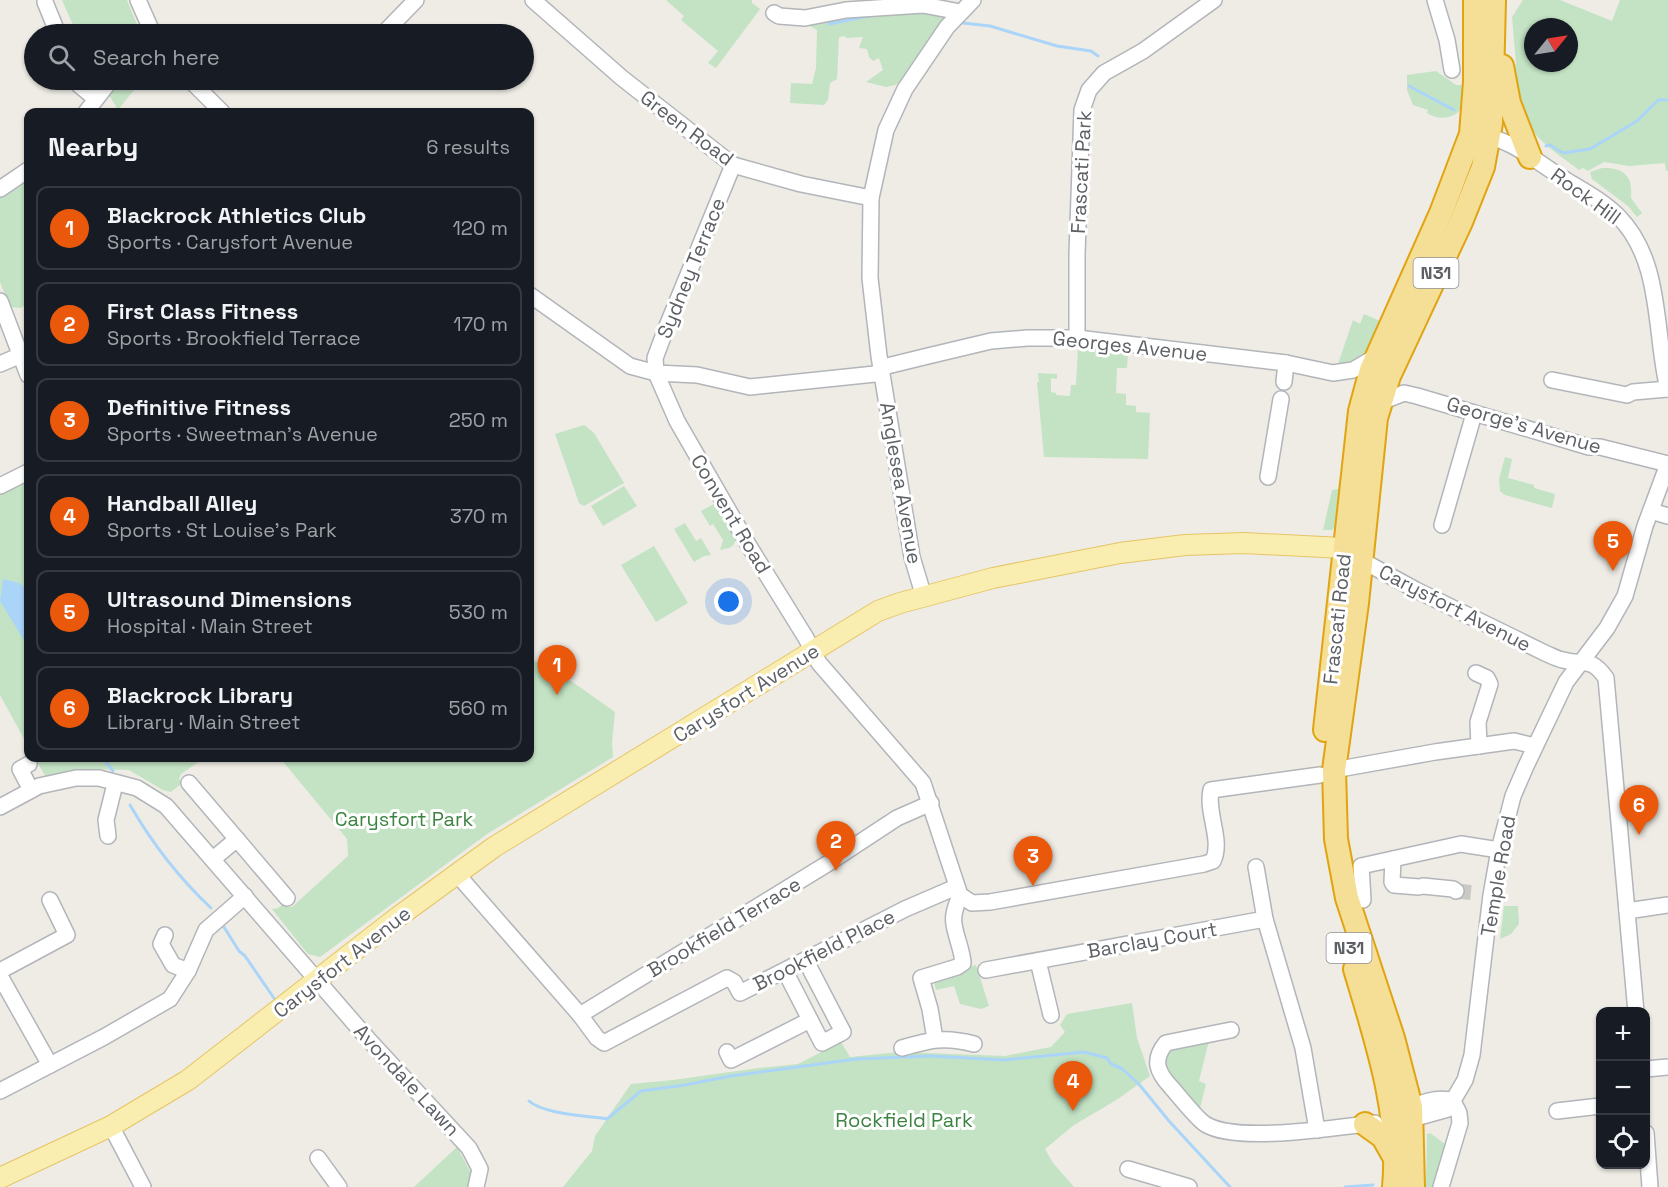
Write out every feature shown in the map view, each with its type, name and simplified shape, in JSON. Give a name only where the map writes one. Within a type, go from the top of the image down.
[{"type":"highway","points":[[1464,0],[1475,36]]},
{"type":"highway","points":[[1488,3],[1502,35],[1502,64],[1509,103],[1530,157]]},
{"type":"highway","name":"N31","points":[[1475,36],[1488,3]]},
{"type":"highway","name":"Frascati Road","points":[[1406,1114],[1394,1038],[1354,921],[1343,878],[1327,772],[1353,554],[1376,418],[1389,376],[1461,222],[1482,170],[1480,135],[1488,3]]},
{"type":"highway","name":"Frascati Road","points":[[1353,554],[1360,411],[1368,376],[1441,213],[1480,135],[1474,104],[1475,36]]},
{"type":"highway","name":"N31","points":[[1394,1187],[1406,1114]]},
{"type":"highway","name":"N31","points":[[1406,1114],[1413,1187]]},
{"type":"highway","points":[[1365,1124],[1383,1137],[1397,1161]]},
{"type":"main road","name":"Carysfort Avenue","points":[[0,1178],[111,1126],[200,1072],[456,873],[527,825],[879,611],[993,578],[1055,565],[1185,544],[1226,543],[1353,554]]},
{"type":"street","points":[[138,0],[149,24]]},
{"type":"street","points":[[398,24],[416,0]]},
{"type":"street","name":"Green Road","points":[[533,0],[629,84],[733,165],[801,184],[871,198]]},
{"type":"street","name":"Anglesea Avenue","points":[[924,597],[912,557],[881,369],[870,278],[871,198],[886,130],[905,88],[940,36],[973,0]]},
{"type":"street","name":"Frascati Park","points":[[1077,338],[1077,254],[1082,110],[1089,90],[1104,73],[1143,51],[1214,0]]},
{"type":"street","points":[[1435,0],[1447,40],[1452,70]]},
{"type":"street","points":[[45,2],[54,24]]},
{"type":"street","points":[[775,15],[805,20],[854,10],[922,5],[960,12]]},
{"type":"street","points":[[85,90],[96,99]]},
{"type":"street","points":[[89,108],[103,90]]},
{"type":"street","points":[[200,90],[218,108]]},
{"type":"street","name":"Rock Hill","points":[[1480,135],[1502,141],[1579,188],[1620,217],[1634,235],[1640,246],[1652,284],[1668,389]]},
{"type":"street","name":"Sydney Terrace","points":[[656,373],[656,358],[667,326],[733,165]]},
{"type":"street","points":[[0,189],[24,173]]},
{"type":"street","name":"Georges Avenue","points":[[534,298],[630,366],[656,373],[697,375],[750,387],[875,374],[881,369],[992,341],[1028,338],[1077,338],[1286,363],[1333,373],[1353,370],[1377,356]]},
{"type":"street","points":[[0,301],[24,364]]},
{"type":"street","points":[[0,364],[21,355]]},
{"type":"street","points":[[1284,382],[1286,363]]},
{"type":"street","name":"Convent Road","points":[[656,373],[677,422],[823,669],[923,783],[958,891]]},
{"type":"street","points":[[1552,380],[1627,395],[1633,392],[1668,389]]},
{"type":"street","name":"George's Avenue","points":[[1381,402],[1404,393],[1589,447],[1600,447],[1668,464]]},
{"type":"street","points":[[1268,477],[1281,399]]},
{"type":"street","points":[[1442,525],[1474,414]]},
{"type":"street","name":"Temple Road","points":[[1453,1101],[1465,1080],[1474,1043],[1484,894],[1499,850],[1513,796],[1534,746],[1566,682],[1607,628],[1625,596],[1668,464]]},
{"type":"street","points":[[0,486],[24,474]]},
{"type":"street","points":[[1651,511],[1668,516]]},
{"type":"street","name":"Carysfort Avenue","points":[[1353,554],[1416,590],[1545,653],[1562,660],[1588,662],[1606,678],[1636,1007]]},
{"type":"street","points":[[1476,673],[1487,678],[1490,684],[1478,722],[1479,746]]},
{"type":"street","points":[[958,891],[972,903],[990,902],[1213,861],[1217,852],[1209,799],[1211,790],[1514,741],[1534,746]]},
{"type":"street","points":[[19,770],[31,790]]},
{"type":"street","points":[[0,807],[31,790],[76,778],[99,778],[137,788],[166,806],[316,981]]},
{"type":"street","points":[[189,783],[287,898]]},
{"type":"street","points":[[108,836],[106,820],[116,784]]},
{"type":"street","name":"Brookfield Terrace","points":[[580,1015],[827,864],[897,818],[931,803]]},
{"type":"street","points":[[213,859],[237,839]]},
{"type":"street","points":[[1363,900],[1361,866],[1461,844],[1499,850]]},
{"type":"street","points":[[1393,859],[1392,882],[1394,885],[1456,891]]},
{"type":"street","points":[[1256,867],[1265,919],[1303,1048],[1317,1130]]},
{"type":"street","points":[[456,873],[580,1015]]},
{"type":"street","points":[[935,1040],[930,1009],[921,978],[963,963],[963,954],[953,923],[958,891]]},
{"type":"street","name":"Brookfield Place","points":[[580,1015],[597,1038],[604,1042],[727,978],[734,982],[740,993],[905,909],[958,891]]},
{"type":"street","points":[[0,1091],[104,1037],[170,999],[188,971],[206,930],[245,897]]},
{"type":"street","points":[[0,971],[67,935],[50,900]]},
{"type":"street","points":[[1627,911],[1668,905]]},
{"type":"street","name":"Barclay Court","points":[[987,970],[1265,919]]},
{"type":"street","points":[[165,934],[161,944],[172,965],[188,971]]},
{"type":"street","points":[[785,971],[822,1043],[843,1032],[806,961]]},
{"type":"street","points":[[1038,961],[1052,1015]]},
{"type":"street","points":[[0,976],[50,1065]]},
{"type":"street","name":"Avondale Lawn","points":[[316,981],[469,1148],[480,1169],[476,1187]]},
{"type":"street","points":[[727,1052],[731,1060],[810,1020]]},
{"type":"street","points":[[1231,1030],[1166,1043],[1156,1059],[1158,1070],[1164,1080],[1205,1124],[1233,1132],[1295,1133],[1365,1124],[1406,1114],[1444,1098],[1453,1101],[1459,1113],[1460,1123],[1441,1187]]},
{"type":"street","points":[[902,1048],[954,1038],[974,1044]]},
{"type":"street","points":[[1650,1068],[1668,1067]]},
{"type":"street","points":[[1557,1111],[1596,1107]]},
{"type":"street","points":[[111,1126],[143,1187]]},
{"type":"street","points":[[318,1158],[339,1187]]},
{"type":"street","points":[[1128,1168],[1189,1187]]},
{"type":"street","points":[[1649,1169],[1650,1187]]},
{"type":"green space","points":[[62,0],[127,0],[137,24],[73,24]]},
{"type":"green space","points":[[666,0],[752,0],[752,3],[760,9],[716,68],[708,63],[718,51],[681,20],[684,16]]},
{"type":"green space","points":[[1523,0],[1560,0],[1612,21],[1620,0],[1668,0],[1668,171],[1666,171],[1665,163],[1629,166],[1604,162],[1588,171],[1583,168],[1579,170],[1544,143],[1523,116],[1512,68],[1516,64],[1512,17]]},
{"type":"green space","points":[[890,11],[952,13],[916,58],[905,78],[895,85],[886,87],[866,82],[883,70],[879,58],[873,61],[867,49],[859,48],[863,37],[839,37],[837,79],[830,83],[828,100],[824,105],[790,103],[791,83],[812,84],[816,68],[817,30],[808,25],[809,22]]},
{"type":"green space","points":[[1436,71],[1456,85],[1465,85],[1462,106],[1452,116],[1442,118],[1431,116],[1427,113],[1428,110],[1413,105],[1407,90],[1407,75]]},
{"type":"green space","points":[[106,90],[134,90],[120,108],[117,108]]},
{"type":"green space","points":[[1602,168],[1616,169],[1626,174],[1629,179],[1631,198],[1642,213],[1637,217],[1628,206],[1592,179],[1590,172]]},
{"type":"green space","points":[[24,178],[24,306],[20,308],[10,307],[0,282],[0,193]]},
{"type":"green space","points":[[1364,314],[1380,321],[1370,354],[1356,365],[1350,362],[1338,364],[1353,320],[1360,324]]},
{"type":"green space","points":[[1078,347],[1128,352],[1127,368],[1117,368],[1116,393],[1126,394],[1126,405],[1136,406],[1136,412],[1150,413],[1148,459],[1044,457],[1038,373],[1057,374],[1057,379],[1051,378],[1051,392],[1056,395],[1070,396],[1071,385],[1076,385]]},
{"type":"green space","points":[[584,425],[594,433],[624,483],[584,506],[579,503],[555,434]]},
{"type":"green space","points":[[1505,457],[1512,459],[1508,478],[1555,494],[1552,508],[1505,495],[1500,491],[1499,479]]},
{"type":"green space","points":[[24,480],[24,739],[0,695],[0,491]]},
{"type":"green space","points":[[1339,481],[1344,482],[1338,523],[1332,530],[1323,530],[1332,490],[1338,489]]},
{"type":"green space","points":[[624,486],[637,506],[603,526],[591,506]]},
{"type":"green space","points":[[716,503],[736,537],[732,546],[720,550],[723,540],[713,524],[710,526],[701,511]]},
{"type":"green space","points":[[685,523],[696,541],[701,538],[711,555],[694,562],[674,529]]},
{"type":"green space","points":[[654,546],[688,603],[656,622],[621,565]]},
{"type":"green space","name":"Carysfort Park","points":[[534,660],[574,683],[615,712],[613,757],[487,834],[320,957],[308,954],[272,909],[278,908],[285,902],[292,907],[348,856],[347,839],[283,762],[534,762]]},
{"type":"green space","points":[[37,762],[198,762],[181,774],[179,779],[182,783],[171,792],[163,790],[129,770],[92,769],[45,776]]},
{"type":"green space","points":[[1504,906],[1518,906],[1519,924],[1511,934],[1500,939]]},
{"type":"green space","points":[[976,965],[989,1006],[981,1009],[960,1004],[954,986],[936,990],[933,979]]},
{"type":"green space","name":"Rockfield Park","points":[[1132,1003],[1137,1038],[1150,1076],[1118,1099],[1074,1125],[1045,1149],[1053,1163],[1074,1187],[563,1187],[592,1151],[595,1136],[631,1084],[798,1064],[841,1042],[850,1057],[899,1052],[1005,1056],[1051,1047],[1065,1032],[1060,1025],[1067,1014]]},
{"type":"green space","points":[[1209,1041],[1199,1081],[1206,1084],[1200,1108],[1168,1073],[1164,1058],[1171,1049]]},
{"type":"green space","points":[[1430,1133],[1445,1144],[1432,1187],[1426,1187],[1427,1134]]},
{"type":"green space","points":[[457,1147],[471,1173],[468,1187],[414,1187]]},
{"type":"water","points":[[3,579],[19,583],[24,587],[24,640],[0,601]]},
{"type":"waterway","points":[[829,24],[869,16]]},
{"type":"waterway","points":[[963,23],[990,26],[1057,46],[1091,51],[1098,56]]},
{"type":"waterway","points":[[1409,86],[1454,110]]},
{"type":"waterway","points":[[1546,146],[1550,145],[1563,153],[1590,149],[1637,121],[1658,100],[1668,100]]},
{"type":"waterway","points":[[106,762],[113,771]]},
{"type":"waterway","points":[[130,805],[167,860],[211,908]]},
{"type":"waterway","points":[[224,927],[276,1001]]},
{"type":"waterway","points":[[529,1101],[555,1112],[607,1119],[641,1091],[731,1076],[856,1059],[931,1056],[1004,1060],[1084,1052],[1107,1058],[1111,1064],[1121,1068],[1138,1083],[1169,1121],[1230,1187]]},
{"type":"waterway","points":[[1345,1187],[1373,1185]]},
{"type":"tunnel","points":[[1456,891],[1477,893]]},
{"type":"place","name":"Ultrasound Dimensions","points":[[1613,571]]},
{"type":"place","name":"Blackrock Athletics Club","points":[[557,695]]},
{"type":"place","name":"Blackrock Library","points":[[1639,835]]},
{"type":"place","name":"First Class Fitness","points":[[836,871]]},
{"type":"place","name":"Definitive Fitness","points":[[1033,886]]},
{"type":"place","name":"Handball Alley","points":[[1073,1111]]}]
